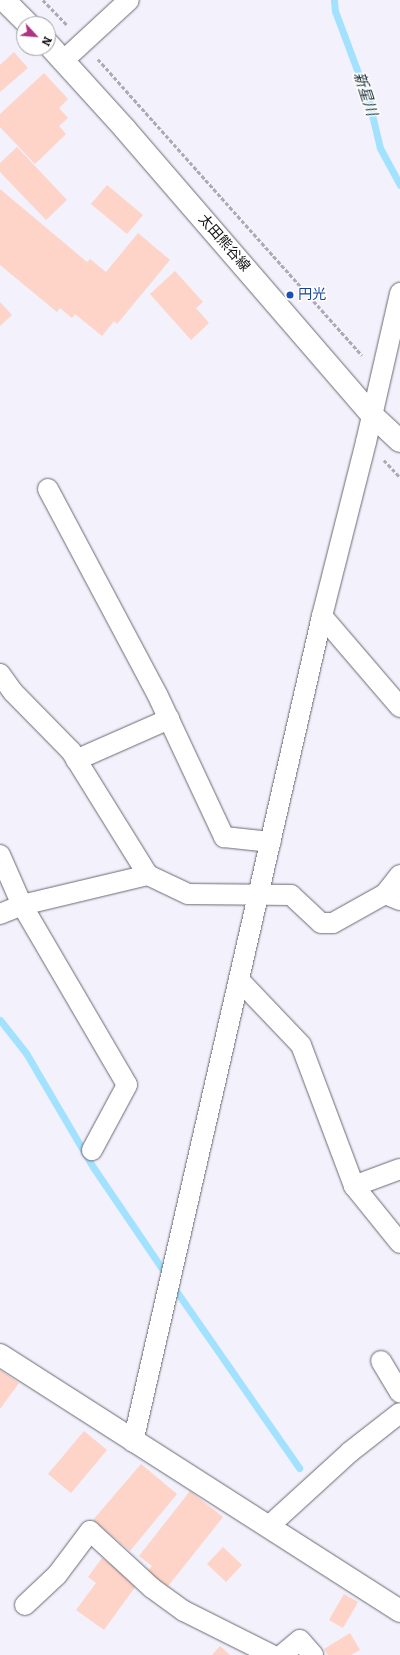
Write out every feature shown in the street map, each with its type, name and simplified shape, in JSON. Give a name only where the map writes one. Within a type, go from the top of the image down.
[{"type":"main road","points":[[4,0],[20,16]]},
{"type":"main road","name":"太田熊谷線","points":[[56,52],[372,415],[400,441]]},
{"type":"main road","points":[[0,1355],[133,1442],[269,1526],[400,1611]]},
{"type":"street","points":[[64,60],[129,0]]},
{"type":"street","points":[[133,1442],[240,981],[258,894],[322,616],[372,415],[400,293]]},
{"type":"street","points":[[48,490],[169,719],[224,837],[271,842]]},
{"type":"street","points":[[322,616],[400,707]]},
{"type":"street","points":[[0,674],[13,692],[71,751],[148,876],[188,894],[291,895],[321,923],[326,924],[333,923],[392,897],[400,875]]},
{"type":"street","points":[[76,760],[169,719]]},
{"type":"street","points":[[0,855],[22,905],[127,1085],[92,1150]]},
{"type":"street","points":[[0,914],[22,905],[148,876]]},
{"type":"street","points":[[240,981],[301,1045],[354,1186],[400,1243]]},
{"type":"street","points":[[354,1186],[400,1169]]},
{"type":"street","points":[[381,1361],[400,1393]]},
{"type":"street","points":[[269,1526],[350,1452],[400,1413]]},
{"type":"street","points":[[25,1605],[57,1575],[90,1531],[152,1588],[184,1611],[272,1655]]},
{"type":"street","points":[[282,1655],[300,1640],[313,1655]]},
{"type":"path","points":[[43,0],[83,41],[341,332]]},
{"type":"building","points":[[14,52],[28,68],[0,92],[0,65]]},
{"type":"building","points":[[44,73],[68,99],[59,108],[68,118],[59,126],[66,134],[35,164],[0,127],[0,114]]},
{"type":"building","points":[[17,147],[67,200],[46,220],[0,172],[0,163]]},
{"type":"building","points":[[107,185],[143,215],[127,234],[91,204]]},
{"type":"building","points":[[0,189],[87,262],[90,259],[106,272],[138,233],[170,260],[117,324],[114,321],[102,336],[75,314],[72,318],[60,308],[57,312],[0,265]]},
{"type":"building","points":[[175,271],[203,302],[196,308],[209,323],[191,340],[150,294]]},
{"type":"building","points":[[0,302],[12,315],[0,326]]},
{"type":"building","points":[[0,1370],[19,1383],[0,1409]]},
{"type":"building","points":[[84,1431],[107,1450],[71,1493],[48,1474]]},
{"type":"building","points":[[141,1464],[177,1494],[130,1551],[93,1520]]},
{"type":"building","points":[[190,1491],[223,1517],[165,1590],[145,1574],[152,1566],[139,1556]]},
{"type":"building","points":[[223,1547],[242,1565],[226,1582],[207,1564]]},
{"type":"building","points":[[102,1558],[138,1583],[104,1630],[76,1610],[96,1583],[88,1577]]},
{"type":"building","points":[[344,1594],[358,1602],[343,1628],[329,1620]]},
{"type":"building","points":[[350,1633],[360,1650],[351,1655],[328,1655],[324,1649]]},
{"type":"building","points":[[220,1646],[230,1655],[212,1655]]},
{"type":"waterway","name":"新星川","points":[[334,0],[335,11],[369,102],[380,148],[400,185]]},
{"type":"waterway","points":[[0,1020],[26,1053],[93,1167],[167,1276]]},
{"type":"waterway","points":[[172,1285],[299,1468]]},
{"type":"place","name":"円光","points":[[290,295]]}]
